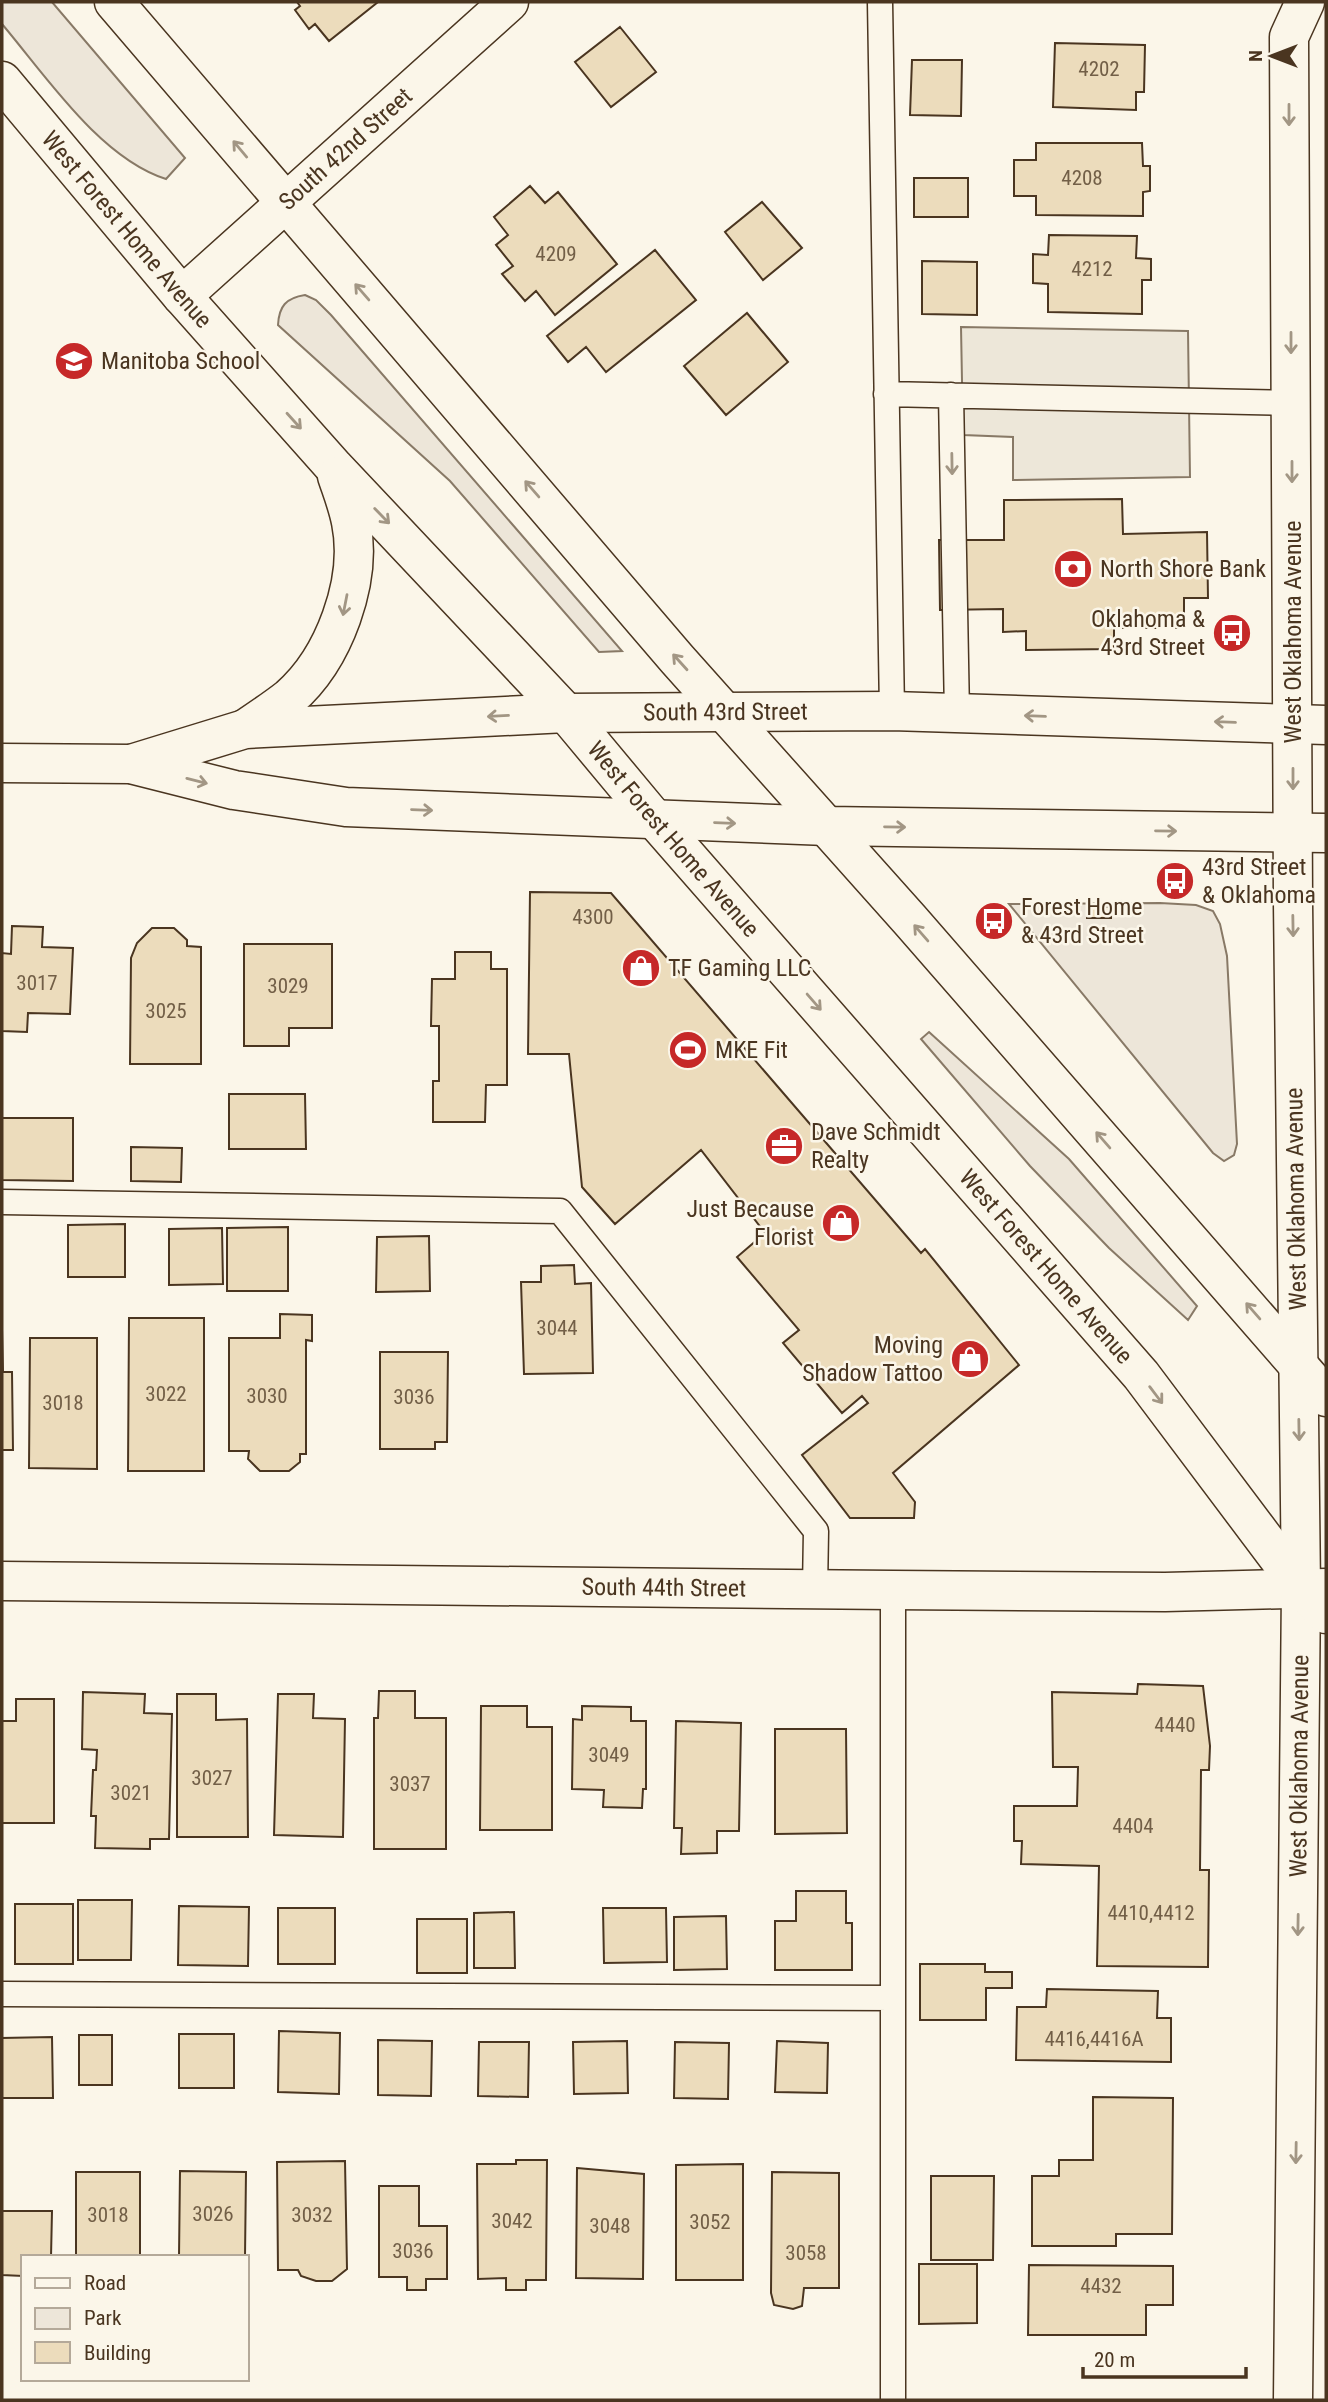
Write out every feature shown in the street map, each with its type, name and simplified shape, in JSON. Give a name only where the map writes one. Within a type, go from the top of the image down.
[{"type":"main road","points":[[114,2],[726,712],[1326,1397]]},
{"type":"main road","name":"South 42nd Street","points":[[182,296],[284,201],[509,2]]},
{"type":"main road","name":"West Oklahoma Avenue","points":[[1293,2400],[1318,1597],[1298,1362],[1310,725],[1291,403],[1289,37],[1305,2]]},
{"type":"main road","name":"West Forest Home Avenue","points":[[2,81],[182,296],[334,467],[566,713],[656,821],[1141,1375],[1318,1597]]},
{"type":"main road","points":[[245,729],[290,697],[316,665],[342,622],[352,575],[352,524],[334,467]]},
{"type":"main road","name":"South 43rd Street","points":[[131,764],[245,729],[566,713],[892,711],[1310,725]]},
{"type":"main road","name":"South 43rd Street","points":[[2,763],[131,764],[234,790],[346,807],[827,826],[1310,833]]},
{"type":"main road","name":"South 44th Street","points":[[2,1581],[1165,1592],[1318,1597]]},
{"type":"lane","points":[[880,2],[892,711]]},
{"type":"lane","points":[[886,394],[1291,403]]},
{"type":"lane","points":[[951,396],[957,714]]},
{"type":"lane","points":[[2,1202],[560,1211],[816,1531],[815,1589]]},
{"type":"lane","points":[[893,1590],[893,2400]]},
{"type":"lane","points":[[2,1994],[893,1998]]},
{"type":"green space","points":[[2,2],[52,2],[185,158],[166,179],[119,153],[76,113],[2,24]]},
{"type":"green space","points":[[305,295],[316,300],[331,315],[622,651],[599,652],[450,481],[278,325],[285,304],[293,298]]},
{"type":"green space","points":[[1009,904],[1196,905],[1213,911],[1220,924],[1227,956],[1237,1144],[1234,1155],[1224,1161],[1213,1153]]},
{"type":"green space","points":[[929,1032],[1069,1159],[1197,1306],[1188,1320],[1109,1248],[1030,1166],[921,1039]]},
{"type":"shaded area","points":[[961,327],[1188,331],[1190,477],[1013,480],[1013,437],[963,435]]},
{"type":"building","points":[[297,2],[378,2],[329,41],[315,24],[309,29],[295,10],[300,6]]},
{"type":"building","points":[[620,27],[656,72],[611,107],[575,62]]},
{"type":"building","points":[[1055,43],[1145,45],[1144,92],[1136,92],[1136,110],[1053,107]]},
{"type":"building","points":[[912,60],[962,60],[961,116],[910,115]]},
{"type":"building","points":[[1036,143],[1142,143],[1143,166],[1150,166],[1150,191],[1143,192],[1143,216],[1036,215],[1036,196],[1014,196],[1014,160],[1036,160]]},
{"type":"building","points":[[914,178],[968,178],[968,217],[914,217]]},
{"type":"building","points":[[530,186],[545,203],[558,192],[617,264],[555,315],[536,291],[525,301],[502,274],[513,266],[496,245],[508,235],[494,217]]},
{"type":"building","points":[[762,202],[802,248],[763,280],[725,232]]},
{"type":"building","points":[[1049,235],[1137,236],[1136,258],[1151,259],[1151,280],[1142,280],[1142,314],[1048,312],[1048,284],[1033,283],[1033,254],[1048,255]]},
{"type":"building","points":[[655,250],[696,300],[606,372],[586,347],[568,362],[547,336]]},
{"type":"building","points":[[922,261],[977,262],[977,315],[922,314]]},
{"type":"building","points":[[747,313],[788,362],[726,415],[684,366]]},
{"type":"building","name":"North Shore Bank","points":[[1122,499],[1123,534],[1207,532],[1208,598],[1184,598],[1184,628],[1114,628],[1114,649],[1026,650],[1026,631],[1003,632],[1003,609],[940,610],[939,540],[1004,540],[1004,500]]},
{"type":"building","points":[[530,892],[611,893],[921,1253],[925,1249],[1019,1365],[893,1473],[915,1502],[914,1518],[850,1518],[802,1455],[868,1403],[862,1396],[842,1413],[783,1343],[799,1330],[737,1257],[765,1233],[701,1150],[615,1224],[582,1187],[569,1054],[528,1054]]},
{"type":"building","points":[[1087,907],[1111,907],[1111,918],[1087,918]]},
{"type":"building","points":[[12,926],[43,927],[42,947],[73,948],[70,1014],[28,1013],[27,1032],[2,1031],[2,953],[11,954]]},
{"type":"building","points":[[152,928],[174,928],[187,940],[187,946],[201,947],[201,1064],[130,1064],[131,958],[137,943]]},
{"type":"building","points":[[244,944],[332,944],[332,1028],[289,1028],[289,1046],[244,1046]]},
{"type":"building","points":[[455,952],[491,952],[491,969],[507,969],[507,1085],[486,1085],[485,1122],[433,1122],[433,1081],[439,1081],[439,1026],[431,1026],[432,979],[455,979]]},
{"type":"building","points":[[229,1094],[305,1094],[306,1149],[229,1149]]},
{"type":"building","points":[[2,1118],[73,1118],[73,1181],[2,1180]]},
{"type":"building","points":[[131,1147],[182,1148],[181,1182],[131,1181]]},
{"type":"building","points":[[125,1224],[125,1277],[68,1277],[68,1225]]},
{"type":"building","points":[[288,1227],[288,1291],[227,1291],[227,1228]]},
{"type":"building","points":[[222,1228],[223,1284],[169,1285],[169,1229]]},
{"type":"building","points":[[429,1236],[430,1291],[376,1292],[377,1237]]},
{"type":"building","points":[[574,1265],[575,1284],[591,1283],[593,1373],[524,1374],[521,1282],[541,1282],[541,1266]]},
{"type":"building","points":[[280,1314],[312,1315],[312,1341],[306,1340],[306,1454],[300,1454],[300,1462],[289,1471],[260,1471],[248,1459],[249,1451],[229,1451],[229,1338],[280,1338]]},
{"type":"building","points":[[129,1318],[204,1318],[204,1471],[128,1471]]},
{"type":"building","points":[[2,1330],[3,1372],[12,1372],[13,1450],[2,1450]]},
{"type":"building","points":[[30,1338],[97,1338],[97,1469],[29,1468]]},
{"type":"building","points":[[380,1352],[448,1352],[447,1442],[435,1442],[435,1449],[380,1449]]},
{"type":"building","points":[[1138,1684],[1203,1686],[1210,1746],[1209,1770],[1201,1770],[1200,1870],[1209,1870],[1208,1967],[1097,1966],[1099,1866],[1021,1864],[1022,1841],[1014,1841],[1014,1806],[1077,1806],[1078,1767],[1053,1767],[1052,1692],[1137,1694]]},
{"type":"building","points":[[379,1691],[415,1691],[415,1718],[446,1718],[446,1849],[374,1849],[374,1718],[378,1718]]},
{"type":"building","points":[[83,1692],[145,1694],[144,1713],[172,1714],[169,1839],[150,1839],[150,1849],[95,1848],[96,1816],[91,1816],[93,1770],[96,1770],[97,1750],[82,1749]]},
{"type":"building","points":[[177,1694],[216,1694],[216,1720],[247,1719],[248,1837],[177,1837]]},
{"type":"building","points":[[278,1694],[314,1694],[313,1718],[345,1719],[343,1837],[274,1835]]},
{"type":"building","points":[[16,1699],[54,1699],[54,1823],[2,1823],[2,1721],[16,1721]]},
{"type":"building","points":[[481,1706],[527,1706],[527,1727],[552,1727],[552,1830],[480,1830]]},
{"type":"building","points":[[582,1706],[631,1707],[631,1721],[646,1721],[646,1789],[643,1789],[642,1808],[603,1807],[604,1790],[572,1789],[573,1719],[582,1720]]},
{"type":"building","points":[[676,1721],[741,1723],[739,1831],[717,1831],[717,1853],[681,1854],[682,1828],[674,1828]]},
{"type":"building","points":[[775,1729],[846,1729],[847,1833],[775,1834]]},
{"type":"building","points":[[796,1891],[846,1891],[846,1923],[852,1923],[852,1970],[775,1970],[775,1921],[796,1921]]},
{"type":"building","points":[[78,1900],[132,1900],[131,1960],[78,1960]]},
{"type":"building","points":[[15,1904],[73,1904],[73,1964],[15,1964]]},
{"type":"building","points":[[179,1906],[249,1907],[248,1966],[178,1965]]},
{"type":"building","points":[[278,1908],[335,1908],[335,1964],[278,1964]]},
{"type":"building","points":[[603,1908],[666,1908],[667,1962],[604,1963]]},
{"type":"building","points":[[514,1912],[515,1968],[474,1968],[474,1913]]},
{"type":"building","points":[[726,1916],[727,1969],[674,1970],[674,1917]]},
{"type":"building","points":[[417,1919],[467,1919],[467,1973],[417,1973]]},
{"type":"building","points":[[920,1964],[985,1964],[985,1972],[1012,1972],[1012,1988],[986,1988],[986,2020],[920,2020]]},
{"type":"building","points":[[1047,1989],[1158,1991],[1157,2018],[1171,2018],[1171,2062],[1016,2060],[1017,2007],[1046,2007]]},
{"type":"building","points":[[279,2031],[340,2033],[339,2094],[278,2092]]},
{"type":"building","points":[[179,2034],[234,2034],[234,2088],[179,2088]]},
{"type":"building","points":[[79,2035],[112,2035],[112,2085],[79,2085]]},
{"type":"building","points":[[52,2037],[53,2098],[2,2098],[2,2038]]},
{"type":"building","points":[[378,2040],[432,2041],[431,2096],[378,2095]]},
{"type":"building","points":[[627,2041],[628,2093],[574,2094],[573,2042]]},
{"type":"building","points":[[777,2041],[828,2043],[827,2093],[775,2092]]},
{"type":"building","points":[[479,2042],[529,2042],[528,2097],[478,2096]]},
{"type":"building","points":[[675,2042],[729,2043],[728,2099],[674,2098]]},
{"type":"building","points":[[1093,2097],[1173,2098],[1172,2234],[1116,2234],[1116,2246],[1032,2246],[1032,2176],[1059,2176],[1059,2160],[1093,2160]]},
{"type":"building","points":[[516,2160],[547,2160],[546,2280],[526,2280],[526,2290],[506,2290],[506,2278],[478,2279],[477,2164],[516,2164]]},
{"type":"building","points":[[345,2161],[347,2269],[332,2281],[316,2281],[301,2276],[298,2270],[278,2270],[277,2162]]},
{"type":"building","points":[[743,2164],[743,2280],[676,2280],[676,2165]]},
{"type":"building","points":[[577,2168],[644,2174],[643,2279],[576,2278]]},
{"type":"building","points":[[180,2171],[246,2172],[245,2255],[179,2255]]},
{"type":"building","points":[[76,2172],[140,2172],[140,2255],[76,2255]]},
{"type":"building","points":[[772,2172],[839,2173],[839,2288],[804,2288],[802,2306],[793,2309],[774,2305],[771,2293]]},
{"type":"building","points":[[931,2176],[994,2176],[993,2260],[931,2260]]},
{"type":"building","points":[[379,2186],[419,2186],[419,2226],[447,2226],[447,2279],[426,2279],[426,2290],[407,2290],[407,2277],[379,2277]]},
{"type":"building","points":[[2,2211],[52,2211],[51,2255],[21,2255],[21,2276],[2,2275]]},
{"type":"building","points":[[919,2264],[977,2264],[977,2323],[919,2324]]},
{"type":"building","points":[[1029,2265],[1173,2266],[1173,2305],[1146,2305],[1146,2335],[1028,2335]]},
{"type":"place","name":"Manitoba School","points":[[74,361]]},
{"type":"place","name":"North Shore Bank","points":[[1073,569]]},
{"type":"place","name":"Oklahoma & 43rd Street","points":[[1232,633]]},
{"type":"place","name":"43rd Street & Oklahoma","points":[[1175,881]]},
{"type":"place","name":"Forest Home & 43rd Street","points":[[994,921]]},
{"type":"place","name":"TF Gaming LLC","points":[[641,968]]},
{"type":"place","name":"MKE Fit","points":[[688,1050]]},
{"type":"place","name":"Dave Schmidt Realty","points":[[784,1146]]},
{"type":"place","name":"Just Because Florist","points":[[841,1223]]},
{"type":"place","name":"Moving Shadow Tattoo","points":[[970,1359]]}]
